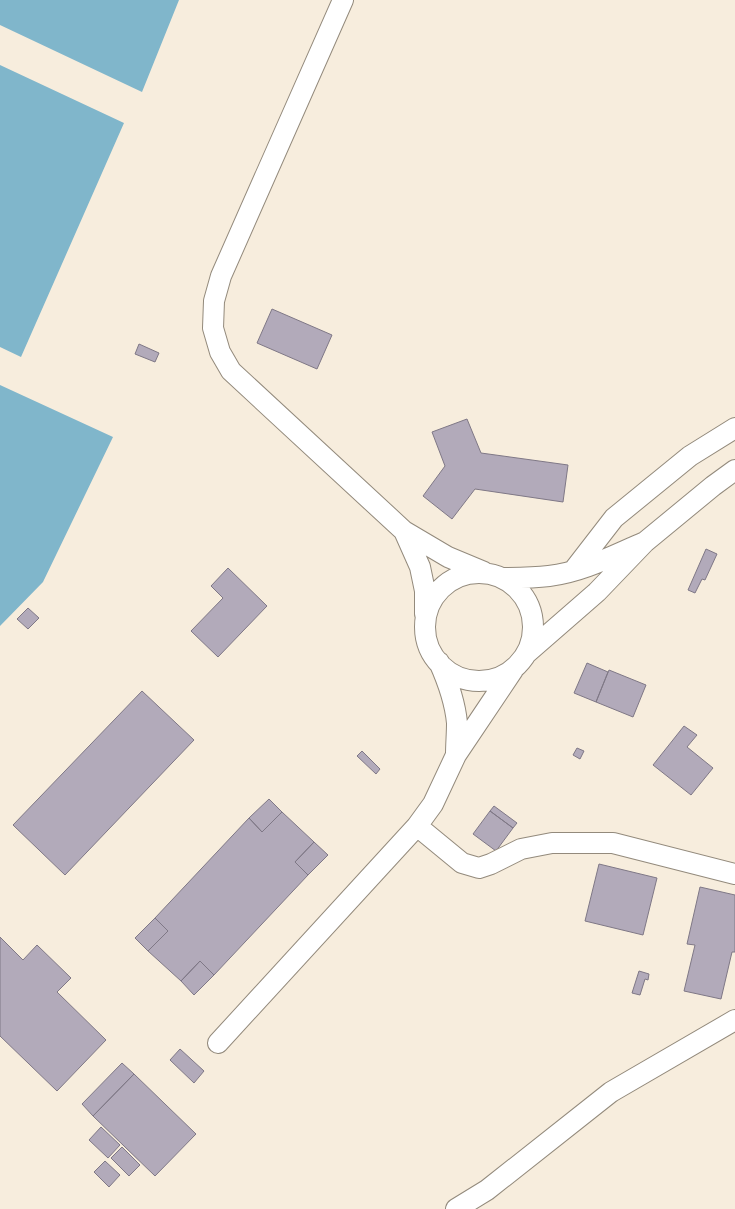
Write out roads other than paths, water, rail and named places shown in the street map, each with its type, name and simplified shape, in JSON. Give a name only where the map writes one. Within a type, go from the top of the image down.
[{"type":"street","points":[[218,1043],[417,826],[433,804],[456,755],[521,660],[533,635],[532,616],[527,600],[516,587],[494,575],[448,557],[404,532],[231,371],[220,352],[213,328],[214,301],[221,276],[343,0]]},
{"type":"street","points":[[573,571],[614,518],[690,456],[735,428]]},
{"type":"street","points":[[404,532],[420,567],[425,591],[426,638],[432,655],[445,669],[462,678],[480,681],[499,678],[597,592],[645,542],[735,470]]},
{"type":"street","points":[[713,486],[735,478]]},
{"type":"street","points":[[425,621],[429,604],[439,590],[452,580],[468,574],[521,578],[550,576],[600,562],[645,542]]},
{"type":"street","points":[[439,662],[448,683],[454,705],[457,724],[456,755]]},
{"type":"street","points":[[417,826],[462,863],[479,868],[521,849],[552,844],[613,844],[735,874]]},
{"type":"street","points":[[456,1209],[487,1190],[611,1092],[735,1020]]},
{"type":"water","points":[[0,0],[179,0],[142,92],[0,25]]},
{"type":"water","points":[[0,65],[124,123],[21,357],[0,347]]},
{"type":"water","points":[[0,385],[113,437],[43,582],[0,626]]}]
